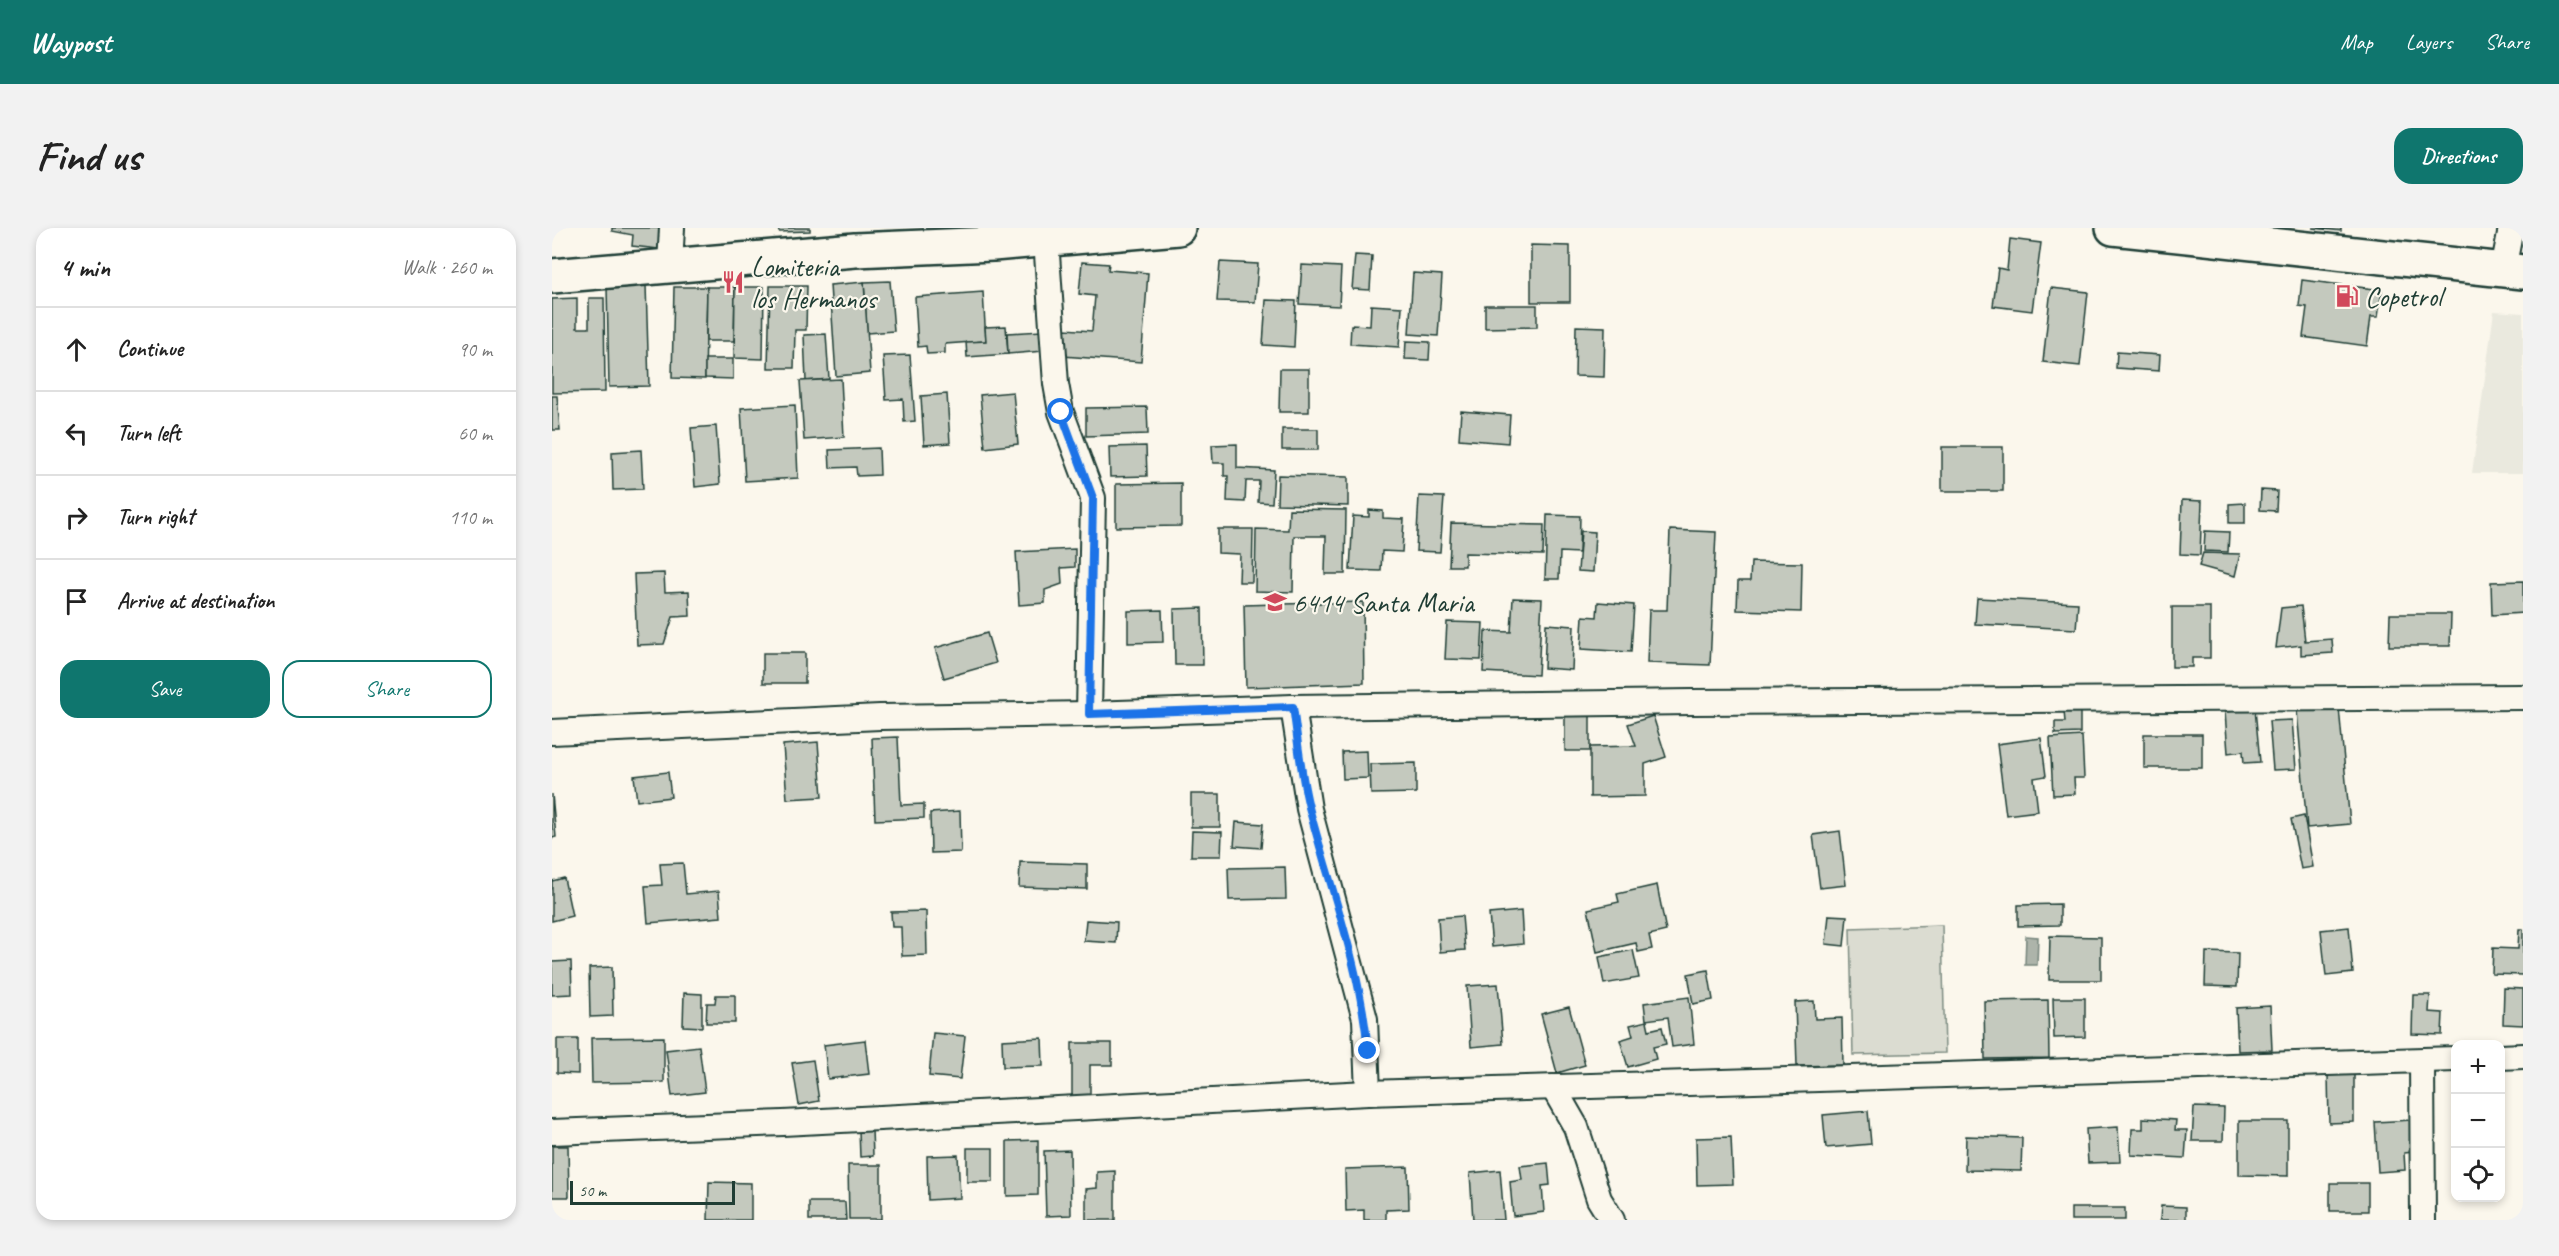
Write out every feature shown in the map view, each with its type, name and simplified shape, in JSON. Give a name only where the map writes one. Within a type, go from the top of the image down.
[{"type":"main road","points":[[552,276],[855,250],[1046,240],[1178,228]]},
{"type":"main road","points":[[2113,228],[2194,233],[2513,271]]},
{"type":"street","points":[[670,265],[672,228]]},
{"type":"street","points":[[2511,228],[2513,271]]},
{"type":"street","points":[[1046,240],[1056,384],[1061,412],[1093,498],[1089,714]]},
{"type":"street","points":[[552,732],[880,717],[1089,714],[1293,707],[2523,697]]},
{"type":"street","points":[[1293,707],[1309,809],[1365,1019],[1368,1093]]},
{"type":"street","points":[[2505,1057],[2523,1056]]},
{"type":"street","points":[[552,1132],[783,1123],[1368,1093],[2451,1059]]},
{"type":"street","points":[[2422,1061],[2422,1220]]},
{"type":"street","points":[[1553,1087],[1575,1127],[1599,1199],[1612,1220]]},
{"type":"shaded area","points":[[2494,311],[2523,313],[2523,473],[2472,473]]},
{"type":"shaded area","points":[[1942,925],[1945,1053],[1853,1055],[1850,928]]},
{"type":"shaded area","points":[[2026,936],[2038,937],[2037,965],[2025,965]]},
{"type":"building","points":[[612,228],[661,228],[659,249],[632,246],[633,235],[612,231]]},
{"type":"building","points":[[778,228],[810,228],[810,231],[779,232]]},
{"type":"building","points":[[2312,228],[2341,228],[2341,231]]},
{"type":"building","points":[[2010,239],[2041,243],[2032,311],[1993,306],[1998,268],[2007,270]]},
{"type":"building","points":[[1531,245],[1570,246],[1570,302],[1531,302]]},
{"type":"building","points":[[1355,255],[1372,256],[1370,290],[1352,289]]},
{"type":"building","points":[[1082,262],[1109,264],[1108,270],[1148,273],[1141,362],[1063,356],[1065,329],[1092,331],[1095,296],[1079,294]]},
{"type":"building","points":[[1220,262],[1258,264],[1255,302],[1217,301]]},
{"type":"building","points":[[1302,265],[1341,267],[1339,306],[1299,304]]},
{"type":"building","points":[[1413,273],[1442,275],[1438,336],[1409,334]]},
{"type":"building","points":[[2302,280],[2382,290],[2378,317],[2371,317],[2367,346],[2303,337],[2307,307],[2299,306]]},
{"type":"building","points":[[890,281],[894,331],[867,333],[864,282]]},
{"type":"building","points":[[864,282],[870,373],[836,376],[830,285]]},
{"type":"building","points":[[646,285],[649,386],[609,387],[607,286]]},
{"type":"building","points":[[770,286],[807,286],[806,330],[795,330],[794,368],[768,368]]},
{"type":"building","points":[[674,287],[707,287],[705,379],[672,378]]},
{"type":"building","points":[[707,287],[735,287],[734,341],[706,341]]},
{"type":"building","points":[[735,287],[764,287],[763,359],[734,358]]},
{"type":"building","points":[[2051,288],[2088,292],[2080,366],[2043,362]]},
{"type":"building","points":[[983,292],[986,341],[945,344],[945,353],[927,354],[926,346],[918,347],[915,297]]},
{"type":"building","points":[[577,298],[577,328],[589,328],[589,298],[604,298],[605,392],[552,393],[552,299]]},
{"type":"building","points":[[1266,300],[1296,301],[1294,347],[1263,345]]},
{"type":"building","points":[[1371,305],[1402,307],[1399,347],[1350,344],[1351,325],[1370,326]]},
{"type":"building","points":[[1485,305],[1537,305],[1537,327],[1485,328]]},
{"type":"building","points":[[1006,326],[1008,354],[967,357],[966,342],[986,341],[985,327]]},
{"type":"building","points":[[1576,326],[1605,327],[1604,377],[1575,376]]},
{"type":"building","points":[[1042,331],[1043,351],[1008,354],[1007,333]]},
{"type":"building","points":[[826,334],[829,379],[806,381],[804,335]]},
{"type":"building","points":[[1406,341],[1430,342],[1429,360],[1405,359]]},
{"type":"building","points":[[2117,352],[2160,355],[2159,371],[2116,368]]},
{"type":"building","points":[[910,355],[915,421],[904,422],[903,399],[886,400],[883,356]]},
{"type":"building","points":[[705,359],[733,359],[733,379],[705,378]]},
{"type":"building","points":[[1280,369],[1309,369],[1309,412],[1279,412]]},
{"type":"building","points":[[841,379],[844,437],[804,440],[800,381]]},
{"type":"building","points":[[1013,392],[1018,444],[985,448],[980,395]]},
{"type":"building","points":[[947,394],[950,443],[924,445],[921,396]]},
{"type":"building","points":[[552,396],[557,396],[560,430],[552,430]]},
{"type":"building","points":[[795,405],[798,478],[745,481],[741,408]]},
{"type":"building","points":[[1147,407],[1148,434],[1086,436],[1086,408]]},
{"type":"building","points":[[1461,411],[1510,415],[1508,443],[1459,439]]},
{"type":"building","points":[[716,426],[720,484],[695,487],[691,428]]},
{"type":"building","points":[[1282,429],[1318,429],[1318,450],[1282,450]]},
{"type":"building","points":[[1237,444],[1237,468],[1274,470],[1272,503],[1258,502],[1259,481],[1246,481],[1245,502],[1227,501],[1228,476],[1224,476],[1224,463],[1213,463],[1212,445]]},
{"type":"building","points":[[1146,446],[1147,476],[1110,477],[1109,447]]},
{"type":"building","points":[[1942,447],[2003,447],[2003,491],[1942,491]]},
{"type":"building","points":[[879,448],[880,475],[857,476],[856,467],[830,468],[829,450]]},
{"type":"building","points":[[641,450],[643,489],[613,490],[612,452]]},
{"type":"building","points":[[1278,475],[1348,477],[1348,506],[1277,504]]},
{"type":"building","points":[[1181,483],[1181,526],[1116,527],[1116,484]]},
{"type":"building","points":[[2261,490],[2277,491],[2276,511],[2260,510]]},
{"type":"building","points":[[1419,496],[1444,497],[1440,552],[1416,551]]},
{"type":"building","points":[[2182,500],[2202,501],[2200,555],[2180,554]]},
{"type":"building","points":[[2245,503],[2245,523],[2229,523],[2229,504]]},
{"type":"building","points":[[1289,509],[1346,510],[1345,574],[1325,574],[1326,536],[1294,536],[1293,592],[1255,591],[1256,529],[1288,530]]},
{"type":"building","points":[[1369,510],[1383,511],[1383,518],[1404,519],[1402,552],[1382,551],[1381,571],[1350,570],[1353,516],[1369,517]]},
{"type":"building","points":[[1547,515],[1580,516],[1579,553],[1560,552],[1559,579],[1545,579]]},
{"type":"building","points":[[1451,523],[1544,525],[1543,555],[1465,553],[1465,566],[1449,566]]},
{"type":"building","points":[[1218,529],[1253,529],[1252,582],[1239,582],[1240,554],[1218,553]]},
{"type":"building","points":[[1670,530],[1716,532],[1710,665],[1647,663],[1649,610],[1667,610]]},
{"type":"building","points":[[1581,531],[1595,532],[1593,572],[1578,571]]},
{"type":"building","points":[[2205,531],[2229,532],[2228,552],[2204,551]]},
{"type":"building","points":[[1075,549],[1075,567],[1061,568],[1062,584],[1045,590],[1045,603],[1019,605],[1016,552]]},
{"type":"building","points":[[2203,553],[2240,554],[2235,576],[2199,566]]},
{"type":"building","points":[[1751,562],[1802,563],[1801,612],[1737,610],[1738,581],[1750,581]]},
{"type":"building","points":[[664,573],[665,592],[689,591],[690,616],[673,617],[664,644],[637,645],[634,574]]},
{"type":"building","points":[[2523,581],[2523,613],[2492,615],[2491,582]]},
{"type":"building","points":[[1513,598],[1542,599],[1538,675],[1483,672],[1485,631],[1511,632]]},
{"type":"building","points":[[1977,598],[2078,603],[2076,629],[1975,624]]},
{"type":"building","points":[[1363,602],[1364,683],[1246,687],[1244,605]]},
{"type":"building","points":[[1598,602],[1634,605],[1631,652],[1581,649],[1583,616],[1597,617]]},
{"type":"building","points":[[2301,606],[2305,641],[2332,639],[2333,653],[2301,655],[2301,645],[2276,648],[2281,608]]},
{"type":"building","points":[[2172,607],[2210,607],[2210,658],[2192,658],[2192,667],[2172,667]]},
{"type":"building","points":[[1202,608],[1203,665],[1175,665],[1174,609]]},
{"type":"building","points":[[1162,610],[1163,642],[1128,643],[1128,611]]},
{"type":"building","points":[[2390,614],[2451,614],[2450,646],[2389,646]]},
{"type":"building","points":[[1447,622],[1483,623],[1481,660],[1445,659]]},
{"type":"building","points":[[1546,624],[1574,626],[1572,670],[1544,668]]},
{"type":"building","points":[[987,633],[996,663],[944,678],[935,648]]},
{"type":"building","points":[[763,653],[805,653],[805,683],[763,683]]},
{"type":"building","points":[[2339,708],[2350,824],[2307,828],[2297,710]]},
{"type":"building","points":[[2255,709],[2260,762],[2244,763],[2243,751],[2228,753],[2225,712]]},
{"type":"building","points":[[2064,711],[2080,711],[2080,733],[2055,734],[2055,722],[2065,722]]},
{"type":"building","points":[[1565,716],[1590,716],[1590,751],[1565,751]]},
{"type":"building","points":[[1653,716],[1666,757],[1645,764],[1645,796],[1590,797],[1590,747],[1636,746],[1628,724]]},
{"type":"building","points":[[2292,720],[2296,769],[2273,770],[2269,721]]},
{"type":"building","points":[[2144,734],[2202,734],[2202,768],[2144,768]]},
{"type":"building","points":[[2082,736],[2084,778],[2074,778],[2075,794],[2053,795],[2050,738]]},
{"type":"building","points":[[898,737],[901,805],[924,804],[924,818],[875,820],[872,738]]},
{"type":"building","points":[[2041,738],[2046,776],[2034,778],[2038,811],[2006,815],[1997,744]]},
{"type":"building","points":[[818,742],[822,797],[787,799],[783,745]]},
{"type":"building","points":[[1367,751],[1368,778],[1343,779],[1342,752]]},
{"type":"building","points":[[1416,763],[1416,793],[1371,794],[1370,764]]},
{"type":"building","points":[[668,772],[671,797],[637,801],[634,776]]},
{"type":"building","points":[[552,794],[556,837],[552,838]]},
{"type":"building","points":[[1191,794],[1220,794],[1220,827],[1191,827]]},
{"type":"building","points":[[960,811],[961,852],[931,853],[930,813]]},
{"type":"building","points":[[2304,816],[2313,867],[2301,869],[2291,819]]},
{"type":"building","points":[[1236,822],[1263,824],[1261,848],[1234,846]]},
{"type":"building","points":[[1192,831],[1222,832],[1221,856],[1191,856]]},
{"type":"building","points":[[1840,831],[1846,885],[1820,888],[1813,835]]},
{"type":"building","points":[[1020,862],[1087,864],[1087,889],[1019,887]]},
{"type":"building","points":[[683,863],[686,894],[719,891],[721,917],[648,923],[645,886],[662,885],[660,864]]},
{"type":"building","points":[[1285,867],[1286,899],[1229,900],[1228,868]]},
{"type":"building","points":[[564,878],[572,916],[552,921],[552,881]]},
{"type":"building","points":[[1657,885],[1666,931],[1649,935],[1652,949],[1638,952],[1636,943],[1597,952],[1588,909],[1619,902],[1617,894]]},
{"type":"building","points":[[2060,904],[2060,925],[2018,926],[2018,905]]},
{"type":"building","points":[[926,911],[927,955],[902,956],[901,927],[892,927],[891,912]]},
{"type":"building","points":[[1521,911],[1523,944],[1492,947],[1489,914]]},
{"type":"building","points":[[1829,915],[1847,916],[1844,946],[1826,944]]},
{"type":"building","points":[[1462,916],[1465,950],[1440,952],[1438,918]]},
{"type":"building","points":[[1086,920],[1117,922],[1116,943],[1084,941]]},
{"type":"building","points":[[2349,927],[2353,973],[2326,976],[2321,930]]},
{"type":"building","points":[[2519,929],[2523,929],[2523,975],[2492,974],[2493,948],[2518,949]]},
{"type":"building","points":[[2050,936],[2101,937],[2101,980],[2049,980]]},
{"type":"building","points":[[1633,950],[1639,978],[1604,984],[1599,957]]},
{"type":"building","points":[[2206,952],[2238,953],[2237,987],[2205,986]]},
{"type":"building","points":[[571,961],[572,994],[552,995],[552,962]]},
{"type":"building","points":[[612,967],[613,1016],[590,1017],[589,968]]},
{"type":"building","points":[[1708,970],[1713,1000],[1693,1004],[1688,974]]},
{"type":"building","points":[[1498,984],[1503,1044],[1471,1047],[1467,986]]},
{"type":"building","points":[[2504,988],[2523,989],[2523,1025],[2503,1024]]},
{"type":"building","points":[[684,993],[702,994],[702,1027],[683,1026]]},
{"type":"building","points":[[716,995],[735,995],[735,1023],[706,1023],[707,1003],[715,1003]]},
{"type":"building","points":[[2413,995],[2430,995],[2429,1012],[2443,1013],[2442,1035],[2412,1034]]},
{"type":"building","points":[[1689,997],[1694,1044],[1672,1047],[1668,1017],[1646,1020],[1644,1003]]},
{"type":"building","points":[[2053,998],[2085,998],[2085,1037],[2054,1038]]},
{"type":"building","points":[[2048,1000],[2049,1058],[1985,1059],[1984,1001]]},
{"type":"building","points":[[1814,1001],[1815,1019],[1842,1018],[1843,1065],[1797,1066],[1795,1002]]},
{"type":"building","points":[[2270,1006],[2272,1050],[2238,1051],[2236,1008]]},
{"type":"building","points":[[1569,1007],[1585,1065],[1557,1073],[1541,1014]]},
{"type":"building","points":[[1647,1021],[1649,1030],[1662,1027],[1666,1044],[1653,1047],[1656,1059],[1628,1067],[1620,1040],[1633,1036],[1630,1025]]},
{"type":"building","points":[[933,1033],[965,1036],[960,1079],[929,1076]]},
{"type":"building","points":[[664,1037],[664,1082],[592,1083],[591,1038]]},
{"type":"building","points":[[1042,1038],[1043,1066],[1003,1067],[1002,1040]]},
{"type":"building","points":[[557,1039],[578,1039],[578,1074],[557,1073]]},
{"type":"building","points":[[865,1040],[869,1074],[828,1079],[824,1045]]},
{"type":"building","points":[[1072,1043],[1112,1043],[1112,1065],[1090,1065],[1090,1099],[1072,1099]]},
{"type":"building","points":[[699,1046],[705,1092],[672,1096],[666,1050]]},
{"type":"building","points":[[813,1060],[819,1101],[799,1105],[792,1063]]},
{"type":"building","points":[[2328,1074],[2354,1074],[2354,1122],[2329,1123]]},
{"type":"building","points":[[2194,1107],[2224,1108],[2223,1141],[2192,1141]]},
{"type":"building","points":[[1868,1111],[1871,1144],[1826,1148],[1823,1115]]},
{"type":"building","points":[[2143,1118],[2176,1120],[2175,1130],[2187,1130],[2185,1158],[2131,1155],[2132,1129],[2143,1129]]},
{"type":"building","points":[[2412,1120],[2413,1152],[2404,1153],[2405,1170],[2378,1172],[2375,1122]]},
{"type":"building","points":[[2239,1121],[2288,1121],[2288,1176],[2239,1175]]},
{"type":"building","points":[[2118,1127],[2120,1162],[2088,1163],[2086,1129]]},
{"type":"building","points":[[859,1130],[872,1130],[873,1156],[860,1157]]},
{"type":"building","points":[[1966,1136],[2022,1138],[2021,1171],[1965,1170]]},
{"type":"building","points":[[1731,1137],[1733,1184],[1697,1185],[1696,1138]]},
{"type":"building","points":[[1038,1140],[1038,1195],[1007,1196],[1007,1141]]},
{"type":"building","points":[[552,1146],[568,1146],[569,1197],[552,1197]]},
{"type":"building","points":[[967,1148],[993,1148],[993,1182],[967,1182]]},
{"type":"building","points":[[1070,1150],[1071,1215],[1046,1216],[1044,1151]]},
{"type":"building","points":[[958,1155],[960,1198],[928,1200],[927,1156]]},
{"type":"building","points":[[1548,1163],[1550,1185],[1542,1186],[1544,1212],[1513,1216],[1510,1182],[1522,1180],[1520,1166]]},
{"type":"building","points":[[848,1165],[881,1165],[881,1219],[849,1219]]},
{"type":"building","points":[[1408,1167],[1409,1209],[1386,1210],[1386,1220],[1364,1220],[1364,1210],[1346,1211],[1345,1169]]},
{"type":"building","points":[[1500,1170],[1504,1220],[1473,1220],[1470,1173]]},
{"type":"building","points":[[1115,1171],[1115,1220],[1086,1220],[1086,1189],[1097,1188],[1097,1172]]},
{"type":"building","points":[[709,1182],[751,1183],[751,1220],[708,1220]]},
{"type":"building","points":[[2330,1183],[2368,1183],[2368,1211],[2330,1211]]},
{"type":"building","points":[[809,1202],[845,1202],[846,1220],[809,1220]]},
{"type":"building","points":[[2161,1206],[2186,1207],[2186,1220],[2160,1220]]},
{"type":"building","points":[[2071,1208],[2125,1208],[2125,1220],[2071,1220]]},
{"type":"place","name":"Lomiteria los Hermanos","points":[[733,282]]},
{"type":"place","name":"Copetrol","points":[[2347,296]]},
{"type":"place","name":"6414 Santa Maria","points":[[1275,602]]},
{"type":"route","points":[[1061,412],[1093,498],[1089,714],[1293,707],[1309,809],[1326,863],[1358,987],[1365,1019],[1368,1051]]}]
